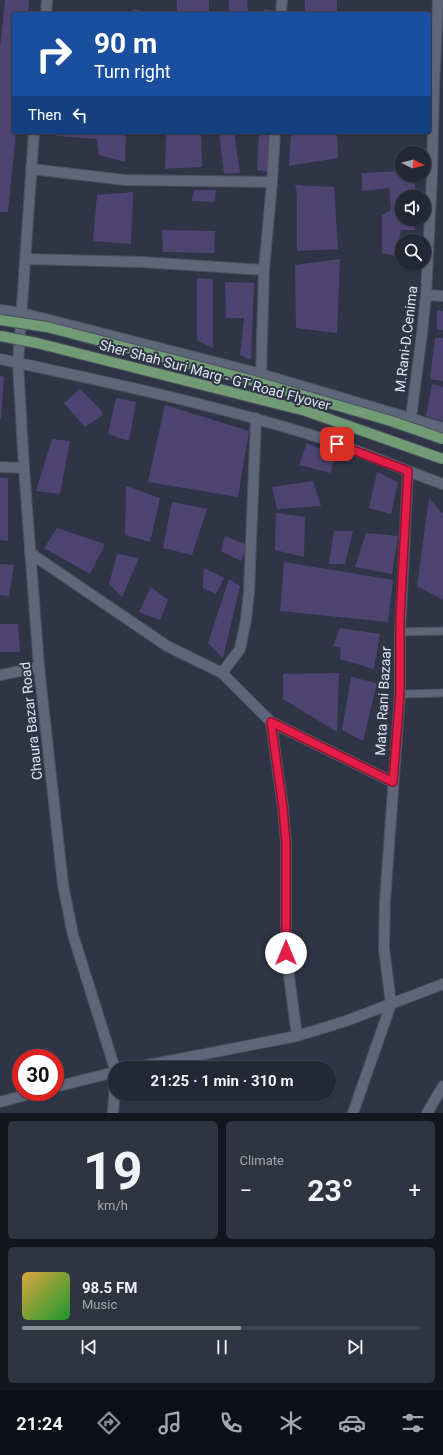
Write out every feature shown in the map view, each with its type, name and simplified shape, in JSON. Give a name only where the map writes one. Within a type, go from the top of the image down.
[{"type":"main road","name":"Sher Shah Suri Marg - GT Road Flyover","points":[[0,320],[47,327],[243,378],[391,421],[443,439]]},
{"type":"main road","name":"Sher Shah Suri Marg - GT Road Flyover","points":[[0,336],[37,343],[306,411],[443,459]]},
{"type":"street","points":[[46,12],[47,0]]},
{"type":"street","points":[[281,12],[282,0]]},
{"type":"street","name":"M.Rani-D.Cenima","points":[[410,418],[426,295],[438,0]]},
{"type":"street","name":"Chaura Bazar Road","points":[[34,134],[18,363],[24,468],[39,667],[63,885],[73,935],[112,1061]]},
{"type":"street","points":[[261,374],[264,270],[275,134]]},
{"type":"street","points":[[31,169],[125,180],[272,182]]},
{"type":"street","points":[[26,259],[142,262],[264,270]]},
{"type":"street","points":[[426,295],[443,296]]},
{"type":"street","points":[[0,310],[22,313],[261,374],[443,428]]},
{"type":"street","points":[[0,359],[180,399],[256,418],[323,438],[443,484]]},
{"type":"street","points":[[222,673],[240,649],[246,620],[249,592],[256,418]]},
{"type":"street","points":[[0,467],[24,468]]},
{"type":"street","name":"Mata Rani Bazaar","points":[[391,1004],[384,948],[384,908],[400,694],[400,632],[408,471]]},
{"type":"street","points":[[30,553],[167,646],[222,673],[271,722],[393,782]]},
{"type":"street","points":[[0,675],[39,667]]},
{"type":"street","points":[[271,722],[283,808],[286,844],[286,953],[297,1036]]},
{"type":"street","points":[[169,1061],[297,1036],[346,1021],[443,984]]},
{"type":"street","points":[[353,1113],[391,1004]]},
{"type":"street","points":[[64,1085],[108,1073]]},
{"type":"street","points":[[427,1113],[443,1086]]},
{"type":"street","points":[[0,1102],[12,1099]]},
{"type":"street","points":[[113,1113],[114,1101]]},
{"type":"lane","points":[[400,632],[443,631]]},
{"type":"lane","points":[[400,694],[443,693]]},
{"type":"building","points":[[5,0],[29,0],[28,12],[12,12],[12,134],[16,134],[8,212],[0,212],[0,48]]},
{"type":"building","points":[[177,0],[209,0],[209,12],[177,12]]},
{"type":"building","points":[[229,0],[247,0],[248,12],[229,12]]},
{"type":"building","points":[[305,0],[337,0],[337,12],[305,12]]},
{"type":"building","points":[[133,9],[149,12],[132,12]]},
{"type":"building","points":[[264,9],[275,11],[275,12],[264,12]]},
{"type":"building","points":[[57,134],[126,134],[125,162],[99,155],[97,139],[57,136]]},
{"type":"building","points":[[166,134],[201,134],[202,167],[165,169]]},
{"type":"building","points":[[219,134],[234,134],[240,173],[224,174]]},
{"type":"building","points":[[259,134],[269,134],[268,172],[257,170]]},
{"type":"building","points":[[291,134],[337,134],[338,158],[289,166]]},
{"type":"building","points":[[395,171],[395,182],[415,182],[415,190],[395,190],[395,226],[415,226],[415,230],[401,230],[400,234],[395,234],[395,256],[382,253],[382,215],[391,210],[389,188],[362,191],[362,173]]},
{"type":"building","points":[[295,185],[334,187],[338,249],[297,251],[297,193]]},
{"type":"building","points":[[194,190],[216,190],[215,202],[191,201]]},
{"type":"building","points":[[133,192],[131,244],[93,241],[97,195]]},
{"type":"building","points":[[162,230],[215,231],[214,253],[163,252]]},
{"type":"building","points":[[340,259],[337,333],[296,328],[295,265]]},
{"type":"building","points":[[197,278],[213,279],[213,348],[197,340]]},
{"type":"building","points":[[225,282],[254,283],[251,360],[240,355],[244,318],[226,318]]},
{"type":"building","points":[[437,310],[443,311],[443,330],[437,330]]},
{"type":"building","points":[[435,338],[443,338],[443,381],[430,379]]},
{"type":"building","points":[[0,376],[4,377],[1,419],[0,419]]},
{"type":"building","points":[[432,384],[443,387],[443,421],[426,416]]},
{"type":"building","points":[[80,389],[101,410],[103,415],[85,427],[64,403]]},
{"type":"building","points":[[116,398],[136,402],[129,441],[108,434]]},
{"type":"building","points":[[165,405],[249,431],[238,497],[148,482]]},
{"type":"building","points":[[52,439],[70,441],[60,494],[36,491]]},
{"type":"building","points":[[307,443],[334,455],[331,473],[299,465]]},
{"type":"building","points":[[377,472],[398,482],[391,514],[369,508]]},
{"type":"building","points":[[0,478],[8,478],[8,541],[0,540]]},
{"type":"building","points":[[313,481],[321,506],[277,509],[272,487]]},
{"type":"building","points":[[126,486],[160,498],[150,542],[125,535]]},
{"type":"building","points":[[429,498],[443,514],[443,600],[417,586]]},
{"type":"building","points":[[172,502],[207,509],[192,555],[163,548]]},
{"type":"building","points":[[276,513],[305,517],[304,557],[275,550]]},
{"type":"building","points":[[57,528],[105,544],[90,574],[44,548]]},
{"type":"building","points":[[334,531],[353,531],[345,564],[329,564]]},
{"type":"building","points":[[366,533],[398,536],[392,574],[355,567]]},
{"type":"building","points":[[225,536],[247,545],[241,561],[221,551]]},
{"type":"building","points":[[117,554],[139,558],[122,597],[109,584]]},
{"type":"building","points":[[284,562],[393,580],[388,622],[280,611]]},
{"type":"building","points":[[0,564],[14,565],[9,596],[0,595]]},
{"type":"building","points":[[204,568],[224,578],[216,594],[203,588]]},
{"type":"building","points":[[229,579],[240,586],[223,658],[208,643]]},
{"type":"building","points":[[151,587],[168,600],[160,620],[139,612]]},
{"type":"building","points":[[0,624],[18,624],[20,652],[0,652]]},
{"type":"building","points":[[340,628],[380,634],[374,669],[340,659],[341,647],[333,646]]},
{"type":"building","points":[[339,673],[337,732],[283,699],[283,674]]},
{"type":"building","points":[[351,677],[377,683],[363,741],[342,730]]},
{"type":"route","points":[[286,953],[286,844],[283,808],[271,722],[393,782],[400,694],[400,618],[408,471],[337,444]]}]
